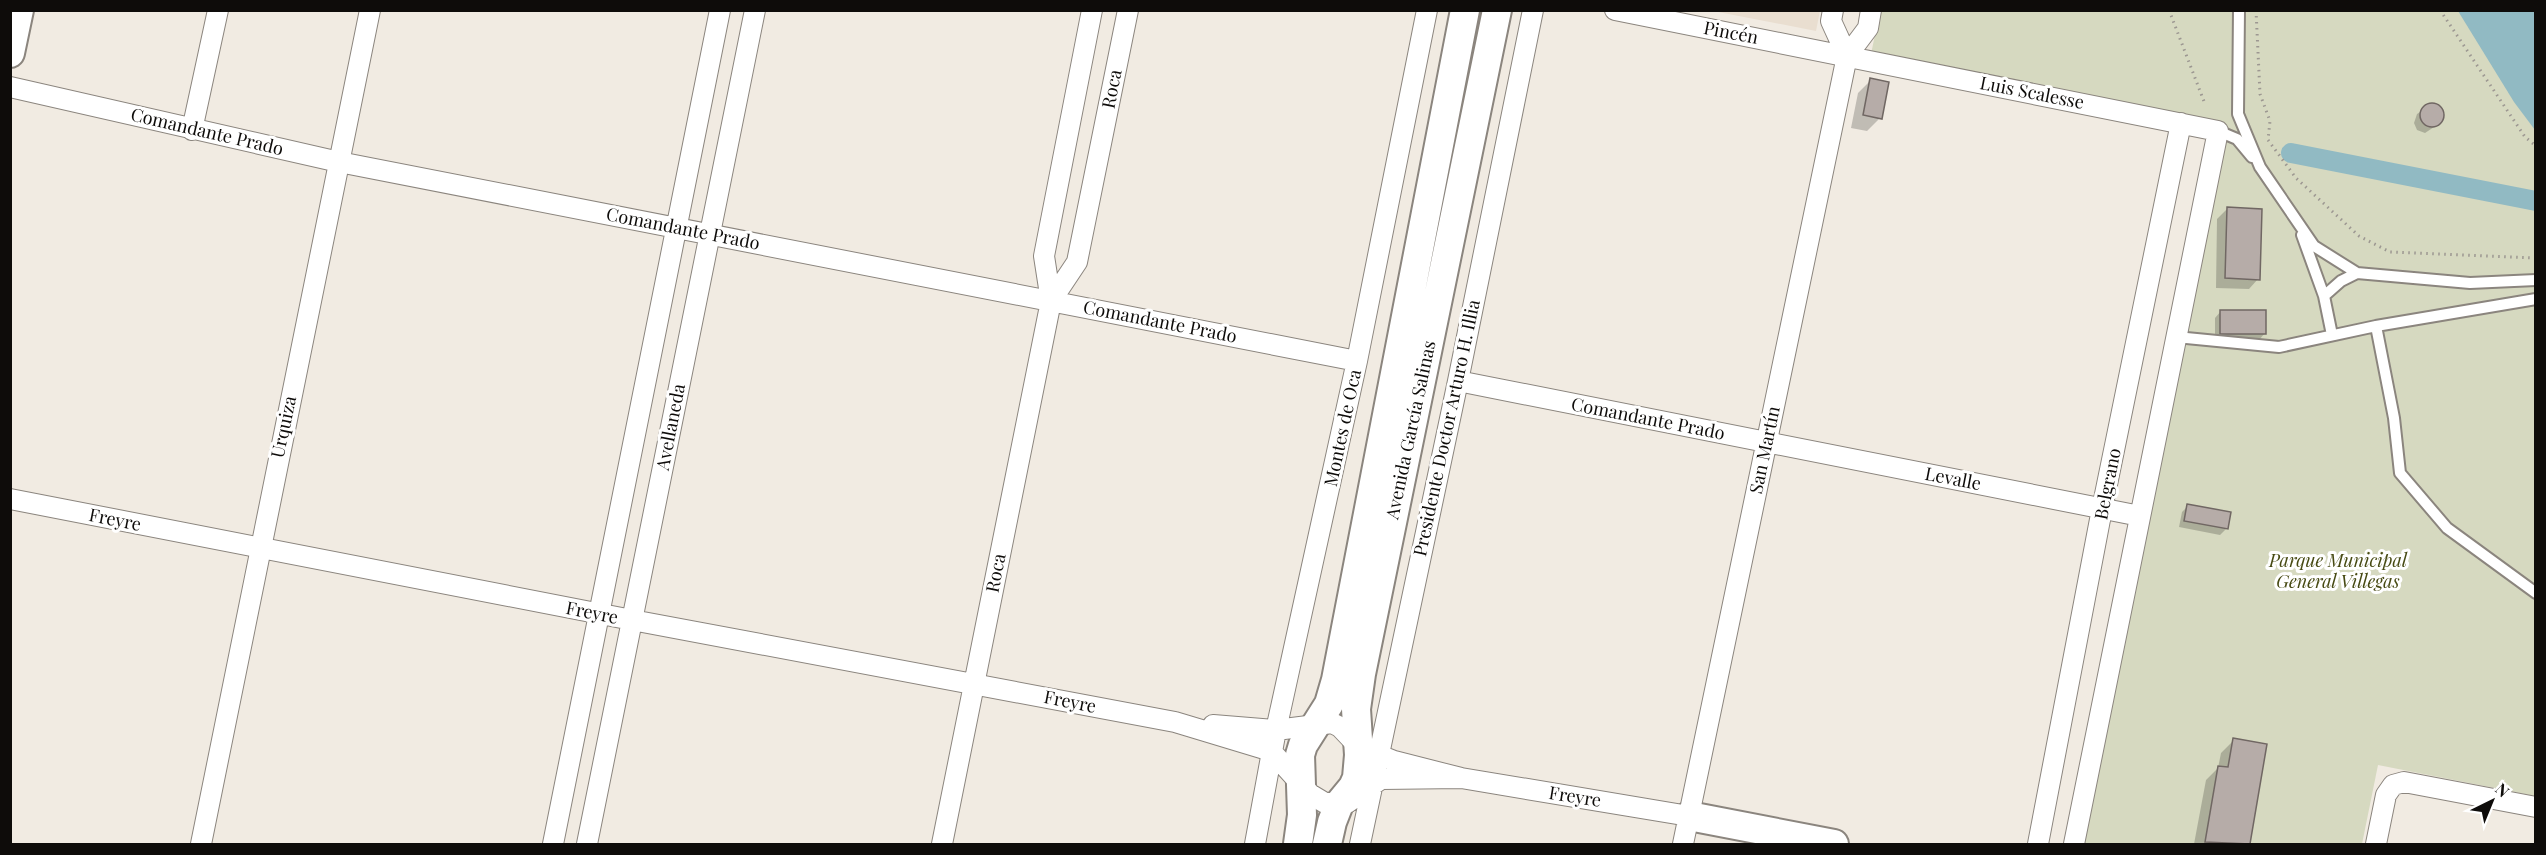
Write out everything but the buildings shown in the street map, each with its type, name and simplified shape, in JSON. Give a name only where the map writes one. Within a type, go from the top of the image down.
[{"type":"main road","points":[[10,53],[19,10]]},
{"type":"main road","name":"Avenida García Salinas","points":[[1298,844],[1302,815],[1299,766],[1303,745],[1329,704],[1336,680],[1465,10]]},
{"type":"main road","name":"Avenida García Salinas","points":[[1327,844],[1339,804],[1357,778],[1368,751],[1356,719],[1361,674],[1497,10]]},
{"type":"main road","points":[[1689,816],[1834,844]]},
{"type":"street","points":[[192,130],[218,10]]},
{"type":"street","name":"Urquiza","points":[[201,844],[259,547],[370,10]]},
{"type":"street","name":"Avellaneda","points":[[553,844],[720,10]]},
{"type":"street","name":"Avellaneda","points":[[587,844],[755,10]]},
{"type":"street","name":"Roca","points":[[1052,301],[1044,256],[1092,10]]},
{"type":"street","name":"Roca","points":[[942,844],[1052,301],[1077,262],[1128,10]]},
{"type":"street","name":"Montes de Oca","points":[[1255,844],[1276,730],[1358,361],[1427,10]]},
{"type":"street","name":"Presidente Doctor Arturo H. Illia","points":[[1360,844],[1371,785],[1368,751],[1458,381],[1533,10]]},
{"type":"street","name":"Pincén","points":[[1615,10],[1847,56]]},
{"type":"street","points":[[1833,10],[1831,21],[1847,56]]},
{"type":"street","name":"San Martín","points":[[1683,844],[1847,56],[1868,28],[1871,10]]},
{"type":"street","name":"Luis Scalesse","points":[[1847,56],[2218,131]]},
{"type":"street","name":"Comandante Prado","points":[[10,87],[339,162],[1358,361]]},
{"type":"street","name":"Belgrano","points":[[2038,844],[2102,509],[2181,123]]},
{"type":"street","name":"Belgrano","points":[[2074,844],[2218,131]]},
{"type":"street","name":"Comandante Prado","points":[[1458,381],[1767,442]]},
{"type":"street","name":"Levalle","points":[[1767,442],[2140,516]]},
{"type":"street","name":"Freyre","points":[[10,499],[599,614],[1174,722],[1272,751]]},
{"type":"street","name":"Freyre","points":[[1174,722],[1276,730],[1332,723],[1368,751],[1461,778],[1689,816]]},
{"type":"street","points":[[1272,751],[1310,794],[1319,800],[1339,804]]},
{"type":"street","name":"Freyre","points":[[1339,804],[1347,803],[1381,779],[1461,778]]},
{"type":"street","points":[[2376,844],[2386,795],[2392,785],[2404,782],[2535,807]]},
{"type":"lane","points":[[2239,10],[2238,114],[2260,167]]},
{"type":"lane","points":[[2218,131],[2230,126],[2238,114]]},
{"type":"lane","points":[[2218,131],[2237,139],[2260,167],[2314,246],[2357,273],[2470,283],[2535,280]]},
{"type":"lane","points":[[2298,222],[2325,296],[2332,335]]},
{"type":"lane","points":[[2325,296],[2341,281],[2357,273]]},
{"type":"lane","points":[[2176,337],[2279,347],[2376,326],[2535,299]]},
{"type":"lane","points":[[2376,326],[2394,418],[2400,473],[2447,528],[2535,593]]},
{"type":"path","points":[[2169,10],[2205,104]]},
{"type":"path","points":[[2256,10],[2260,94],[2270,121],[2268,140],[2296,178],[2359,236],[2390,252],[2535,258]]},
{"type":"path","points":[[2440,10],[2525,138],[2535,146]]},
{"type":"shaded area","points":[[1713,11],[1820,11],[1816,31]]},
{"type":"green space","name":"Parque Municipal General Villegas","points":[[1880,11],[2535,11],[2535,796],[2378,765],[2362,844],[2083,844],[2226,126],[1871,54]]},
{"type":"water","points":[[2458,11],[2535,11],[2535,130],[2514,102]]},
{"type":"waterway","points":[[2291,153],[2536,201]]}]
